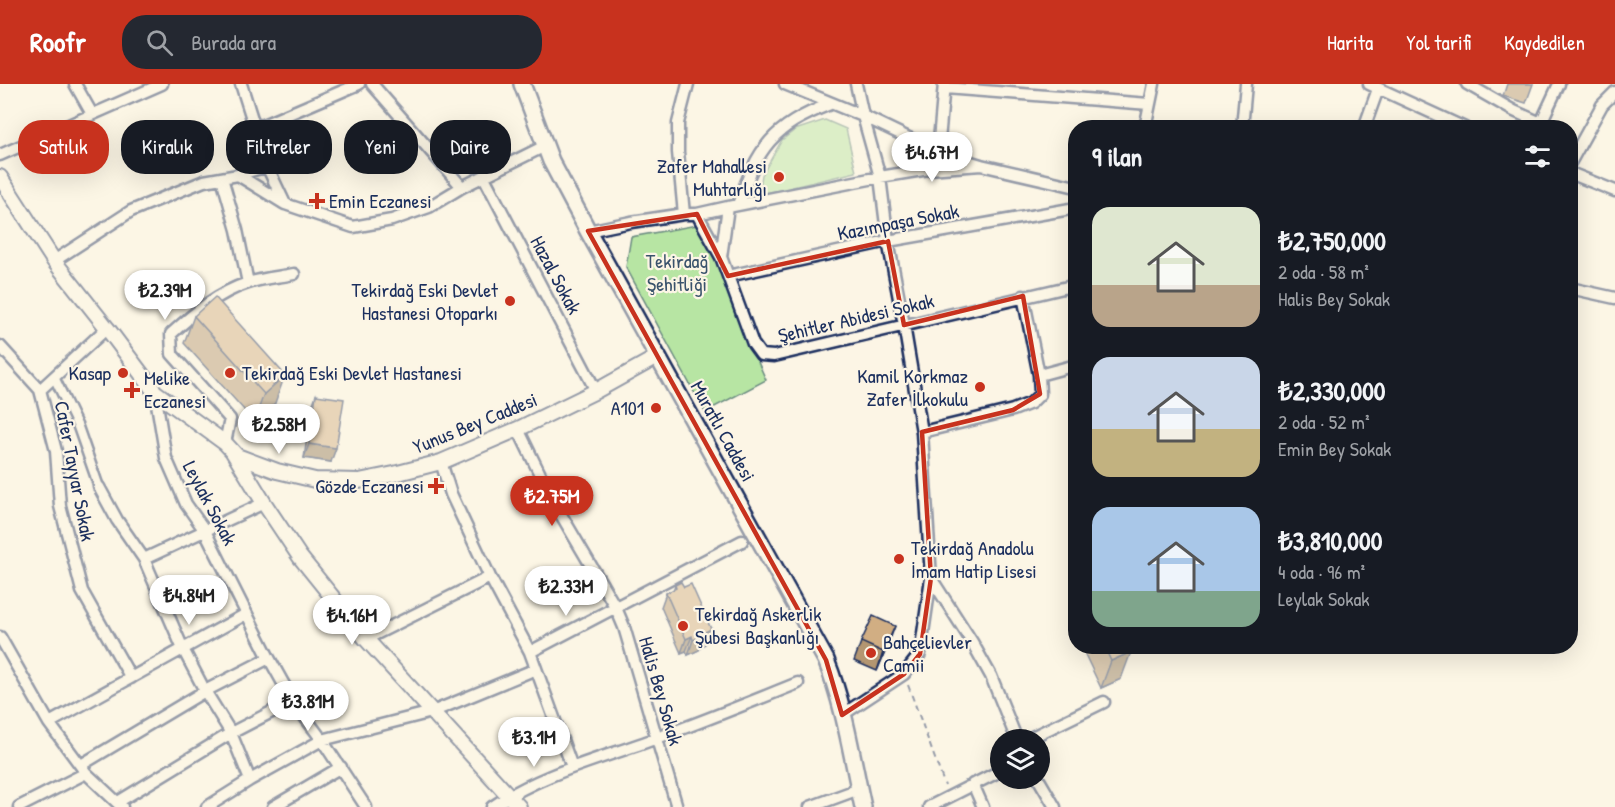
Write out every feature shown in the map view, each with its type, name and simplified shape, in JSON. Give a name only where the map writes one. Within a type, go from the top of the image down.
[{"type":"main road","name":"Muratlı Caddesi","points":[[522,84],[545,146],[588,231],[826,660],[849,741],[863,807]]},
{"type":"street","points":[[75,84],[92,114]]},
{"type":"street","points":[[0,155],[162,84]]},
{"type":"street","points":[[241,84],[253,120]]},
{"type":"street","points":[[275,120],[358,84]]},
{"type":"street","points":[[372,84],[462,187]]},
{"type":"street","points":[[684,214],[678,152],[678,123],[688,84]]},
{"type":"street","points":[[784,84],[863,116],[938,152],[981,165],[1068,185]]},
{"type":"street","points":[[842,715],[904,674],[920,654],[931,578],[922,432],[888,241],[880,177],[856,84]]},
{"type":"street","points":[[1146,120],[1155,84]]},
{"type":"street","points":[[1243,120],[1246,84]]},
{"type":"street","points":[[1467,84],[1531,120]]},
{"type":"street","points":[[1542,120],[1559,84]]},
{"type":"street","points":[[938,152],[944,86],[1149,104]]},
{"type":"street","points":[[1366,120],[1373,87],[1447,120]]},
{"type":"street","points":[[1578,148],[1602,105],[1615,92]]},
{"type":"street","points":[[721,258],[733,206],[764,146],[781,129],[807,113],[830,104]]},
{"type":"street","points":[[238,175],[285,204],[353,227],[392,220],[429,207],[462,187],[545,146]]},
{"type":"street","points":[[588,231],[631,222],[697,214],[880,177],[929,169],[981,165]]},
{"type":"street","points":[[54,261],[131,211],[204,181],[241,174]]},
{"type":"street","points":[[271,174],[285,204]]},
{"type":"street","points":[[1578,176],[1615,191]]},
{"type":"street","name":"Yunus Bey Caddesi","points":[[0,177],[54,261],[155,392],[229,447],[237,456],[277,471],[315,480],[359,481],[441,462],[518,429],[596,391],[657,357]]},
{"type":"street","name":"Hazal Sokak","points":[[484,177],[596,391]]},
{"type":"street","points":[[222,178],[237,230],[248,283]]},
{"type":"street","name":"Kazımpaşa Sokak","points":[[728,276],[888,241],[1068,209]]},
{"type":"street","name":"Şehitler Abidesi Sokak","points":[[697,214],[721,258],[753,344],[761,355],[774,356],[1068,287]]},
{"type":"street","points":[[294,274],[248,283],[221,295],[171,334],[172,354],[230,419],[229,447],[300,557],[366,639],[519,807]]},
{"type":"street","points":[[1578,290],[1615,298]]},
{"type":"street","points":[[922,432],[1013,410],[1031,403],[1040,394],[1039,375],[1023,296]]},
{"type":"street","points":[[40,390],[107,328]]},
{"type":"street","name":"Cafer Tayyar Sokak","points":[[0,346],[40,390],[56,451],[60,507],[82,591],[131,678]]},
{"type":"street","points":[[1039,375],[1068,367]]},
{"type":"street","points":[[54,377],[78,428],[99,487],[117,520],[144,559],[183,649],[231,733],[250,780]]},
{"type":"street","name":"Leylak Sokak","points":[[155,392],[166,458],[186,504],[205,531],[293,701],[366,807]]},
{"type":"street","name":"Halis Bey Sokak","points":[[518,429],[553,501],[616,608],[624,627],[677,807]]},
{"type":"street","points":[[441,462],[451,494],[490,577],[530,652],[572,767]]},
{"type":"street","points":[[144,559],[264,504]]},
{"type":"street","points":[[530,652],[742,541]]},
{"type":"street","points":[[366,639],[490,577]]},
{"type":"street","points":[[931,578],[991,676],[1013,729]]},
{"type":"street","points":[[49,723],[246,614]]},
{"type":"street","points":[[0,637],[49,723],[83,769],[120,804],[231,733],[293,701]]},
{"type":"street","points":[[19,807],[205,691],[269,658]]},
{"type":"street","points":[[207,807],[322,740],[432,712],[536,669]]},
{"type":"street","points":[[492,807],[508,796],[572,767],[657,738],[798,683]]},
{"type":"street","points":[[1049,729],[1104,702]]},
{"type":"street","points":[[273,807],[340,767]]},
{"type":"street","points":[[929,807],[990,776]]},
{"type":"street","points":[[973,784],[983,807]]},
{"type":"street","points":[[810,807],[859,789]]},
{"type":"street","points":[[1044,789],[1055,807]]},
{"type":"path","points":[[904,674],[948,796]]},
{"type":"highlighted area","points":[[697,214],[728,276],[888,241],[904,325],[1023,296],[1040,394],[1013,410],[922,432],[931,578],[920,654],[904,674],[842,715],[826,660],[588,231]]},
{"type":"green space","points":[[825,120],[846,129],[856,172],[759,195],[762,175],[782,140],[795,130]]},
{"type":"green space","name":"Tekirdağ Şehitliği","points":[[697,225],[711,244],[736,313],[766,380],[705,412],[626,267],[631,237]]},
{"type":"building","points":[[215,297],[285,375],[264,394],[194,316]]},
{"type":"building","points":[[316,395],[344,399],[336,448],[309,444]]},
{"type":"building","points":[[681,582],[684,587],[691,584],[711,629],[693,640],[692,636],[686,639],[666,593],[676,588],[675,585]]},
{"type":"building","points":[[873,616],[895,626],[883,652],[861,642]]},
{"type":"building","points":[[1108,654],[1127,654],[1111,661]]},
{"type":"place","name":"Zafer Mahallesi Muhtarlığı","points":[[779,177]]},
{"type":"place","name":"Emin Eczanesi","points":[[317,201]]},
{"type":"place","name":"Tekirdağ Eski Devlet Hastanesi Otoparkı","points":[[510,301]]},
{"type":"place","name":"Kasap","points":[[123,373]]},
{"type":"place","name":"Tekirdağ Eski Devlet Hastanesi","points":[[230,373]]},
{"type":"place","name":"Kamil Korkmaz Zafer İlkokulu","points":[[980,387]]},
{"type":"place","name":"Melike Eczanesi","points":[[132,390]]},
{"type":"place","name":"A101","points":[[656,408]]},
{"type":"place","name":"Gözde Eczanesi","points":[[436,486]]},
{"type":"place","name":"Tekirdağ Anadolu İmam Hatip Lisesi","points":[[899,559]]},
{"type":"place","name":"Tekirdağ Askerlik Şubesi Başkanlığı","points":[[683,626]]},
{"type":"place","name":"Bahçelievler Camii","points":[[871,653]]}]
